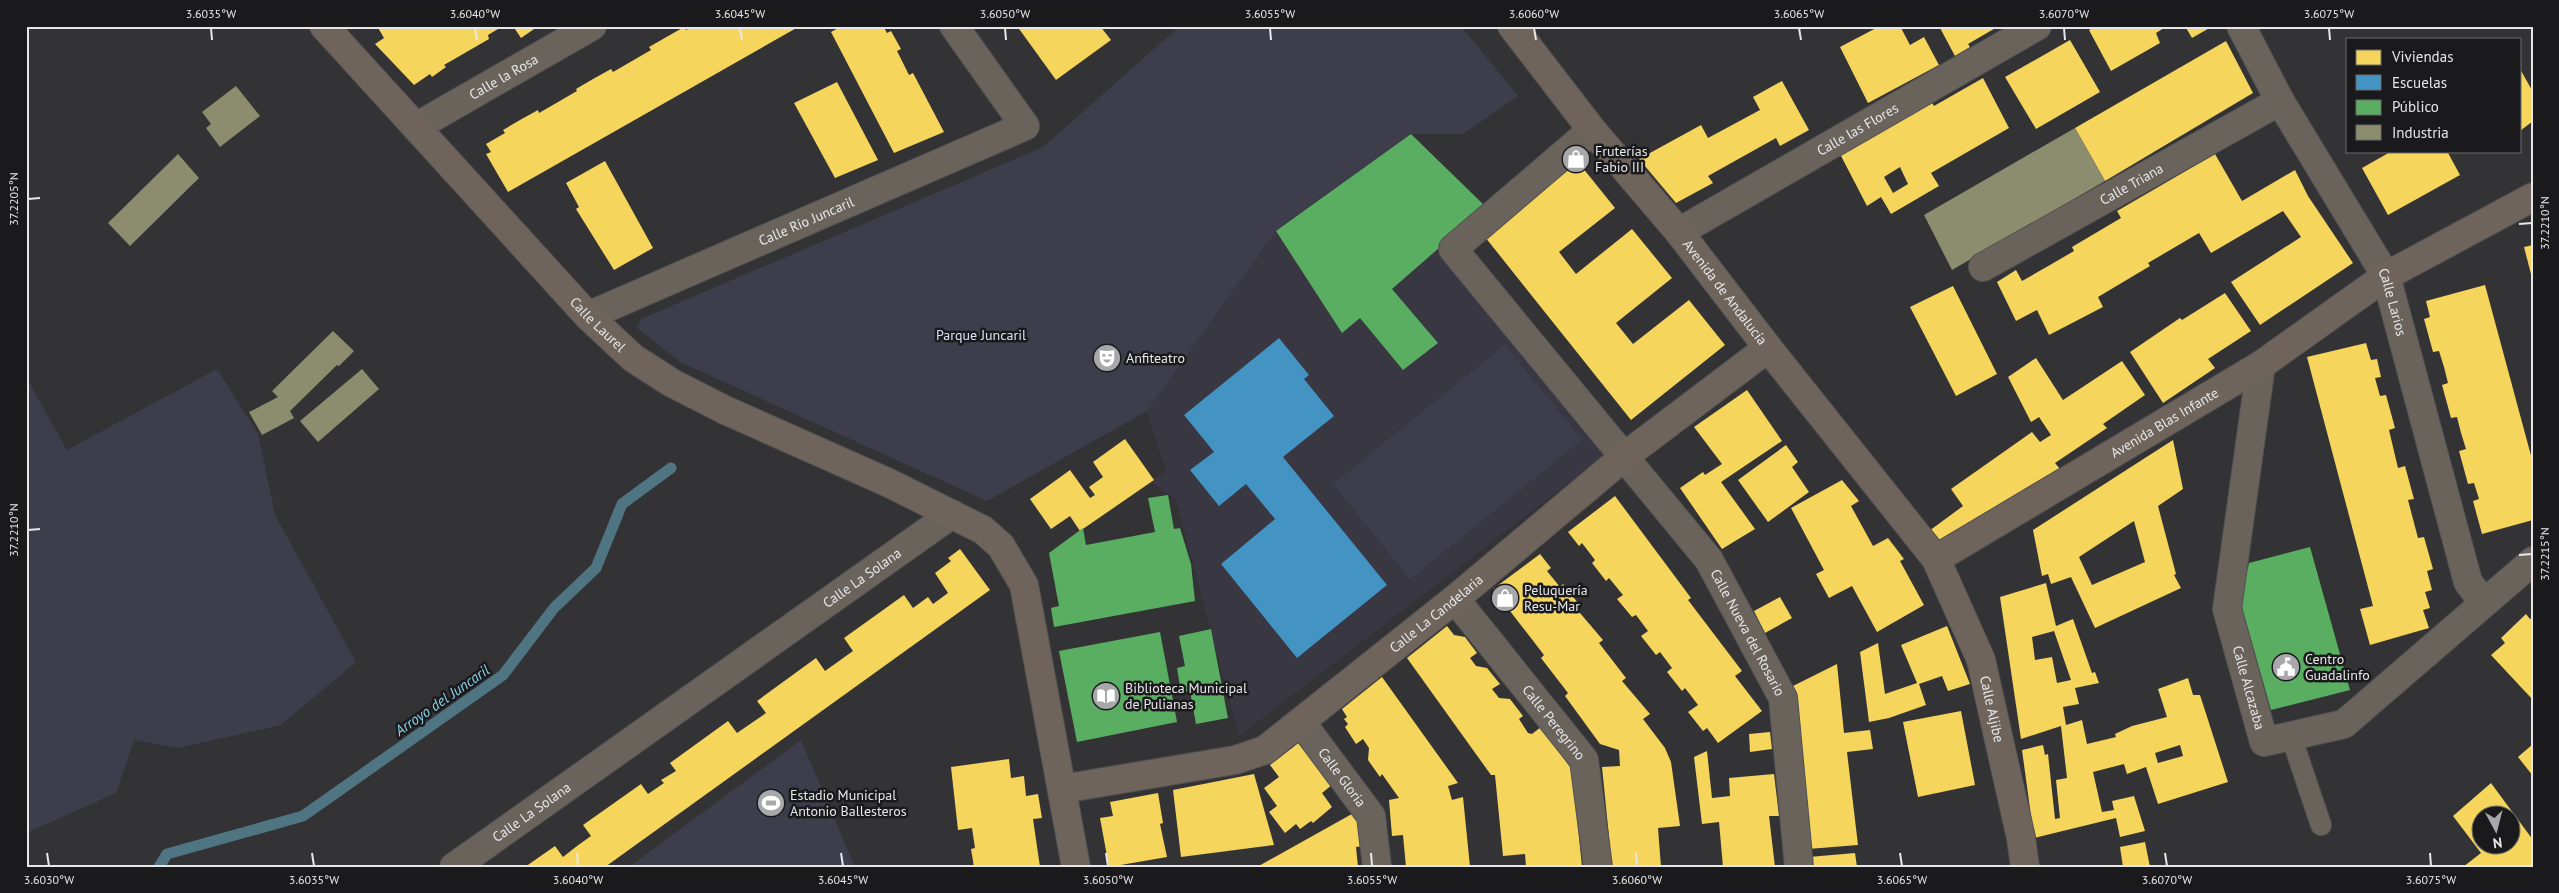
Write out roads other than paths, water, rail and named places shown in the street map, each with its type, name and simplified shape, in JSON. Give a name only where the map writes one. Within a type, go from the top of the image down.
[{"type":"street","name":"Calle Laurel","points":[[324,26],[588,316],[633,358],[672,383],[952,514]]},
{"type":"street","name":"Calle la Rosa","points":[[416,127],[592,26]]},
{"type":"street","name":"Calle Río Juncaril","points":[[588,316],[1025,126],[954,26]]},
{"type":"street","name":"Avenida de Andalucía","points":[[1512,26],[1551,74],[1592,130],[1679,232],[1768,348],[1936,559]]},
{"type":"street","name":"Calle las Flores","points":[[1679,232],[2037,26]]},
{"type":"street","name":"Calle Larios","points":[[2241,26],[2280,101],[2386,276],[2468,582],[2484,603]]},
{"type":"street","name":"Calle Triana","points":[[1983,267],[2280,101]]},
{"type":"street","name":"Calle Nueva del Rosario","points":[[1592,130],[1453,249],[1709,560],[1784,698],[1799,867]]},
{"type":"street","name":"Avenida Blas Infante","points":[[1936,559],[2261,365],[2386,276],[2533,197]]},
{"type":"street","name":"Calle La Candelaria","points":[[1062,789],[1235,760],[1265,750],[1455,599],[1625,456],[1768,348]]},
{"type":"street","name":"Calle Alcazaba","points":[[2261,365],[2227,609],[2264,742],[2344,724],[2533,561]]},
{"type":"street","points":[[952,514],[983,530],[1001,546],[1024,585],[1076,867]]},
{"type":"street","name":"Calle La Solana","points":[[454,867],[952,514]]},
{"type":"street","name":"Calle Aljibe","points":[[1936,559],[1980,660],[2021,838],[2025,867]]},
{"type":"street","name":"Calle Peregrino","points":[[1455,599],[1584,760],[1598,867]]},
{"type":"street","name":"Calle Gloria","points":[[1301,722],[1371,816],[1376,867]]},
{"type":"lane","points":[[2291,736],[2321,825]]},
{"type":"waterway","name":"Arroyo del Juncaril","points":[[159,867],[167,854],[303,816],[503,675],[554,608],[596,568],[622,504],[671,468]]},
{"type":"place","name":"Fruterías Fabio III","points":[[1576,159]]},
{"type":"place","name":"Anfiteatro","points":[[1107,358]]},
{"type":"place","name":"Peluquería Resu-Mar","points":[[1505,598]]},
{"type":"place","name":"Centro Guadalinfo","points":[[2286,667]]},
{"type":"place","name":"Biblioteca Municipal de Pulianas","points":[[1106,696]]},
{"type":"place","name":"Estadio Municipal Antonio Ballesteros","points":[[771,803]]},
{"type":"park label","name":"Parque Juncaril","points":[[981,335]]}]
